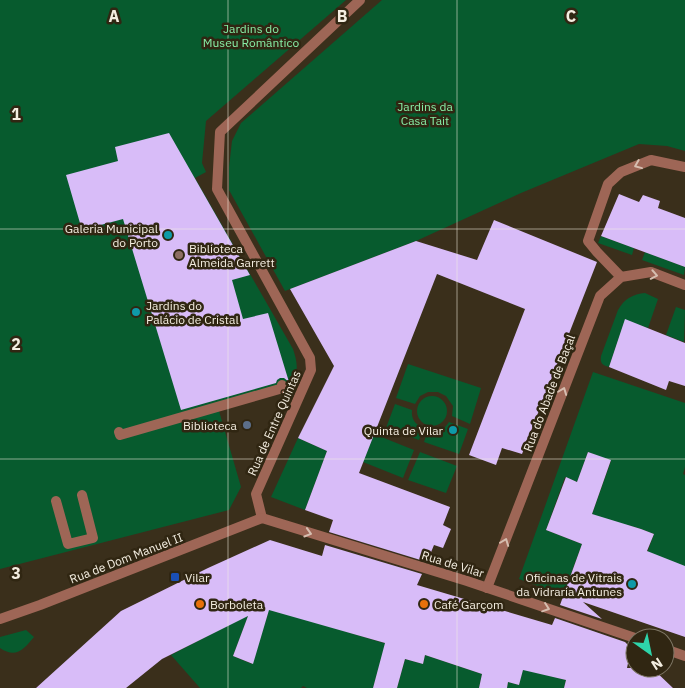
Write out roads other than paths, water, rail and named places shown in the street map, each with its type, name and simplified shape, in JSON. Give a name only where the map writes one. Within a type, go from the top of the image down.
[{"type":"street","name":"Rua de Entre Quintas","points":[[262,518],[256,494],[311,370],[310,358],[217,188],[220,132],[360,0]]},
{"type":"street","points":[[685,167],[651,160],[620,172],[608,184],[588,241],[596,252],[621,277],[651,272],[685,285]]},
{"type":"street","name":"Rua do Abade de Baçal","points":[[487,588],[600,296],[621,277]]},
{"type":"street","points":[[119,432],[120,434],[283,388],[282,385]]},
{"type":"street","points":[[56,501],[68,544],[93,538],[82,495]]},
{"type":"street","name":"Rua de Vilar","points":[[262,518],[487,588],[625,635]]},
{"type":"street","name":"Rua de Dom Manuel II","points":[[0,619],[262,518]]},
{"type":"place","name":"Galeria Municipal do Porto","points":[[168,235]]},
{"type":"place","name":"Biblioteca Almeida Garrett","points":[[179,255]]},
{"type":"place","name":"Jardins do Palácio de Cristal","points":[[136,312]]},
{"type":"place","name":"Biblioteca","points":[[247,425]]},
{"type":"place","name":"Quinta de Vilar","points":[[453,430]]},
{"type":"place","name":"Vilar","points":[[175,577]]},
{"type":"place","name":"Oficinas de Vitrais da Vidraria Antunes","points":[[632,584]]},
{"type":"place","name":"Borboleta","points":[[200,604]]},
{"type":"place","name":"Café Garçom","points":[[424,604]]},
{"type":"park label","name":"Jardins do Museu Romântico","points":[[251,35]]},
{"type":"park label","name":"Jardins da Casa Tait","points":[[425,113]]}]
